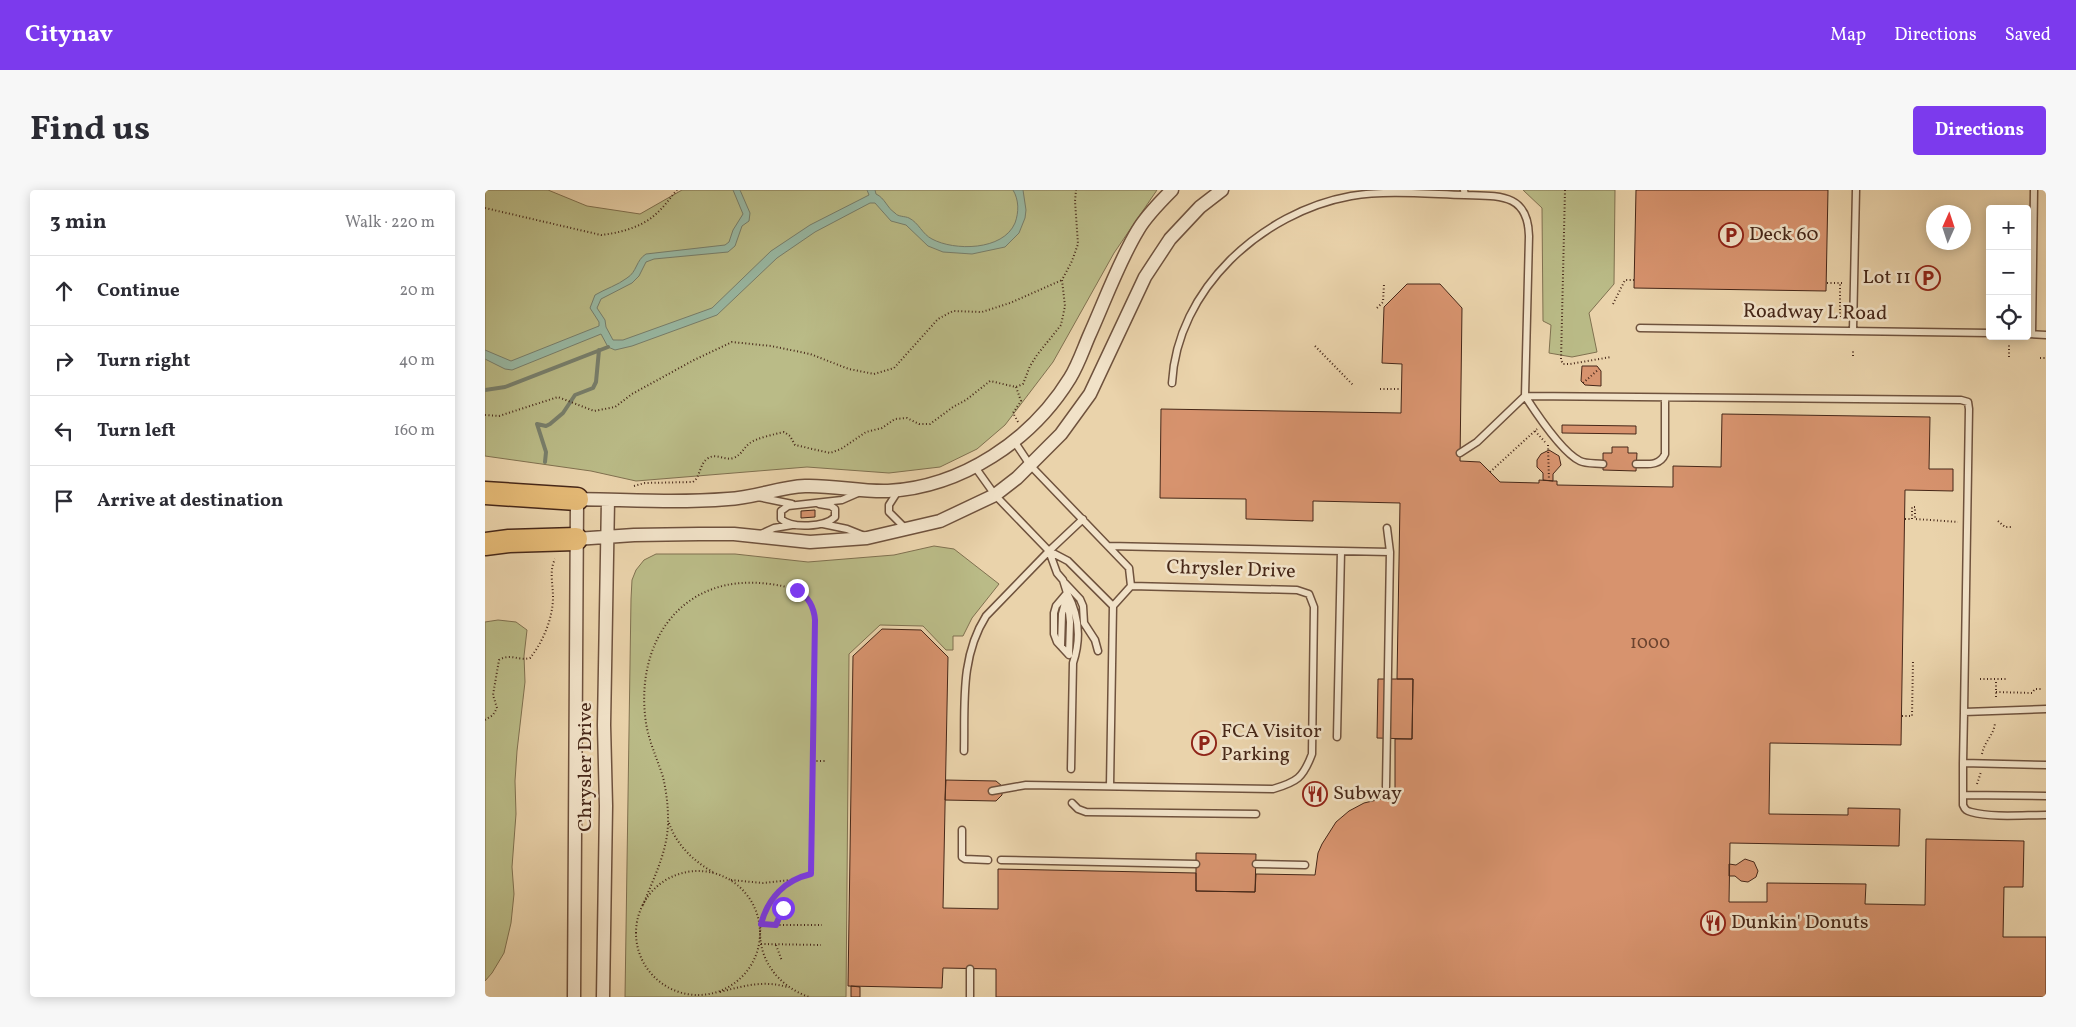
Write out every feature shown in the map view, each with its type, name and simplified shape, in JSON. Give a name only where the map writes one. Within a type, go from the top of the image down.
[{"type":"highway","points":[[485,493],[577,499]]},
{"type":"highway","points":[[485,505],[577,499]]},
{"type":"highway","points":[[485,544],[509,541],[576,539]]},
{"type":"street","points":[[577,499],[719,500],[755,496],[781,489],[806,486],[863,490],[899,490],[943,480],[975,467],[1013,442],[1031,427],[1050,406],[1070,377],[1138,230],[1172,190]]},
{"type":"street","points":[[576,539],[699,534],[755,536],[810,542],[867,538],[940,521],[995,495],[1017,478],[1061,434],[1090,394],[1145,277],[1169,239],[1200,207],[1222,190]]},
{"type":"street","name":"Chrysler Drive","points":[[574,997],[577,499]]},
{"type":"street","name":"Chrysler Drive","points":[[603,997],[607,500]]},
{"type":"lane","points":[[1853,330],[1856,190]]},
{"type":"lane","points":[[2030,295],[2034,190]]},
{"type":"lane","points":[[1172,383],[1180,342],[1199,302],[1217,275],[1233,258],[1268,229],[1301,211],[1353,196],[1386,193],[1465,192],[1502,197],[1511,200],[1524,212],[1527,221],[1529,273],[1525,396],[1543,423],[1574,457],[1584,462],[1603,464]]},
{"type":"lane","name":"Roadway L Road","points":[[1640,328],[1986,333]]},
{"type":"lane","points":[[2031,334],[2046,335]]},
{"type":"lane","points":[[1460,453],[1477,442],[1525,396],[1961,400],[1968,402],[1963,805],[1965,810],[1970,812],[2046,815]]},
{"type":"lane","points":[[1637,464],[1657,464],[1665,454],[1665,398]]},
{"type":"lane","points":[[1013,442],[1030,465],[1129,568],[1131,586],[1113,606],[1110,786]]},
{"type":"lane","points":[[975,467],[995,495],[1049,551],[1068,561],[1113,606]]},
{"type":"lane","points":[[819,504],[842,500],[863,490]]},
{"type":"lane","points":[[899,490],[889,505],[889,512],[907,530]]},
{"type":"lane","points":[[755,496],[774,502],[819,504],[835,508],[836,513],[832,521],[820,524]]},
{"type":"lane","points":[[796,504],[784,508],[781,515],[785,522],[820,524],[847,529],[867,538]]},
{"type":"lane","points":[[964,751],[965,675],[973,640],[986,616],[1083,519]]},
{"type":"lane","points":[[755,536],[774,528],[797,524]]},
{"type":"lane","points":[[1386,787],[1390,552],[1387,528]]},
{"type":"lane","points":[[1108,546],[1390,552]]},
{"type":"lane","points":[[1049,551],[1057,573],[1080,599],[1083,606],[1084,623],[1095,640],[1098,651]]},
{"type":"lane","points":[[1337,737],[1341,551]]},
{"type":"lane","points":[[1063,580],[1067,593],[1070,622],[1069,655]]},
{"type":"lane","name":"Chrysler Drive","points":[[993,791],[1026,785],[1273,789],[1293,783],[1307,769],[1312,754],[1314,607],[1309,594],[1297,590],[1131,586]]},
{"type":"lane","points":[[1067,593],[1056,606],[1054,634],[1073,663]]},
{"type":"lane","points":[[1067,593],[1074,605],[1078,631],[1077,650],[1073,663],[1071,769]]},
{"type":"lane","points":[[1964,712],[2046,709]]},
{"type":"lane","points":[[1963,763],[2046,764]]},
{"type":"lane","points":[[1963,795],[2046,796]]},
{"type":"lane","points":[[1072,803],[1078,809],[1086,812],[1256,814]]},
{"type":"lane","points":[[962,830],[963,857],[965,859],[988,860]]},
{"type":"lane","points":[[1001,860],[1196,864]]},
{"type":"lane","points":[[1256,864],[1305,865]]},
{"type":"lane","points":[[970,969],[970,997]]},
{"type":"path","points":[[485,208],[601,235],[634,227],[655,215],[677,190]]},
{"type":"path","points":[[634,486],[645,483],[693,482],[697,479],[703,464],[711,457],[717,456],[731,459],[741,454],[749,443],[754,440],[783,432],[790,436],[795,445],[824,452],[835,452],[866,432],[878,431],[895,419],[907,418],[919,424],[930,424],[990,381],[1016,387],[1023,384],[1030,366],[1061,324],[1065,306],[1062,280],[1078,244],[1076,190]]},
{"type":"path","points":[[1565,190],[1561,360],[1563,364],[1570,364],[1611,358]]},
{"type":"path","points":[[485,415],[499,416],[558,398],[594,411],[615,407],[632,394],[694,360],[732,342],[771,346],[810,354],[849,370],[874,374],[894,368],[937,319],[953,311],[982,312],[1010,303],[1062,280]]},
{"type":"path","points":[[1613,304],[1625,280],[1634,280]]},
{"type":"path","points":[[1827,283],[1847,283]]},
{"type":"path","points":[[1840,283],[1840,317]]},
{"type":"path","points":[[1377,308],[1383,302],[1384,284]]},
{"type":"path","points":[[2009,343],[2009,357]]},
{"type":"path","points":[[1315,346],[1354,386]]},
{"type":"path","points":[[1853,349],[1853,356]]},
{"type":"path","points":[[2040,358],[2046,358]]},
{"type":"path","points":[[1583,383],[1599,369]]},
{"type":"path","points":[[1016,387],[1021,401],[1013,413],[1017,422]]},
{"type":"path","points":[[1380,389],[1401,389]]},
{"type":"path","points":[[1491,472],[1536,430],[1549,446],[1549,480]]},
{"type":"path","points":[[1905,519],[1911,519],[1912,507],[1915,507],[1915,519],[1959,522]]},
{"type":"path","points":[[1998,521],[2005,527],[2011,527]]},
{"type":"path","points":[[485,720],[493,715],[497,708],[493,695],[499,660],[507,656],[527,660],[543,636],[552,608],[552,567],[555,559]]},
{"type":"path","points":[[643,905],[661,884],[676,876],[700,872],[723,877],[734,881],[757,883],[783,882],[811,874],[815,620],[813,608],[807,598],[793,589],[765,584],[743,584],[708,592],[687,603],[671,617],[657,638],[646,667],[644,695],[646,724],[653,752],[663,779],[671,828],[685,850],[701,865],[723,877],[739,886],[751,900],[758,916],[761,934],[757,955],[746,973],[730,986],[711,994]]},
{"type":"path","points":[[1901,716],[1912,716],[1913,661]]},
{"type":"path","points":[[1980,679],[2007,679]]},
{"type":"path","points":[[1995,697],[1996,679]]},
{"type":"path","points":[[1996,692],[2032,692],[2035,689],[2043,689]]},
{"type":"path","points":[[1982,756],[1985,744],[1994,730],[1995,723]]},
{"type":"path","points":[[813,761],[825,761]]},
{"type":"path","points":[[1977,784],[1981,771]]},
{"type":"path","points":[[668,815],[663,854],[637,925],[637,943],[642,958],[650,972],[665,986],[679,992],[695,995],[711,994],[743,985],[775,984],[809,997]]},
{"type":"path","points":[[792,990],[779,980],[770,968],[761,944],[761,924],[773,898],[796,879]]},
{"type":"path","points":[[776,925],[783,908]]},
{"type":"path","points":[[761,924],[822,925]]},
{"type":"path","points":[[761,944],[821,945]]},
{"type":"path","points":[[776,944],[782,961]]},
{"type":"green space","points":[[485,190],[548,190],[587,206],[640,214],[682,190],[1157,190],[1114,253],[1053,362],[1005,425],[977,449],[940,467],[889,473],[807,467],[636,481],[591,471],[485,456]]},
{"type":"green space","points":[[1523,190],[1615,190],[1614,284],[1589,313],[1597,352],[1572,357],[1549,353],[1551,325],[1543,321],[1542,208]]},
{"type":"green space","points":[[934,546],[954,549],[999,584],[972,618],[963,636],[953,636],[953,650],[946,650],[923,626],[880,625],[849,654],[846,997],[625,997],[631,599],[632,580],[636,570],[644,560],[656,554],[735,554],[808,562],[894,555]]},
{"type":"green space","points":[[498,620],[516,622],[527,630],[524,656],[525,682],[515,781],[516,814],[512,867],[514,894],[511,923],[504,953],[485,981],[485,622]]},
{"type":"shaded area","points":[[733,190],[740,190],[750,213],[749,221],[742,226],[735,246],[728,252],[654,259],[646,262],[639,276],[632,283],[601,299],[597,308],[605,320],[606,327],[613,340],[623,340],[712,308],[771,251],[810,225],[869,195],[867,190],[875,190],[876,194],[882,198],[892,211],[912,220],[932,239],[953,246],[965,247],[989,244],[1009,232],[1015,223],[1018,210],[1013,190],[1023,190],[1026,210],[1019,233],[1005,247],[972,254],[943,252],[928,246],[906,225],[891,221],[875,203],[870,203],[815,232],[777,258],[717,315],[632,346],[615,350],[608,347],[601,334],[512,370],[505,369],[485,359],[485,350],[511,361],[599,326],[599,322],[590,308],[595,295],[620,283],[630,275],[640,259],[646,254],[725,245],[729,242],[733,230],[743,214]]},
{"type":"building","name":"Deck 60","points":[[1636,190],[1828,190],[1826,291],[1634,288]]},
{"type":"building","points":[[1407,284],[1440,284],[1462,308],[1460,461],[1480,462],[1500,482],[1539,483],[1539,480],[1557,481],[1557,485],[1673,487],[1673,466],[1721,467],[1722,414],[1930,417],[1929,469],[1953,469],[1953,491],[1905,490],[1901,745],[1770,743],[1769,814],[1848,815],[1848,808],[1900,809],[1899,846],[1730,843],[1729,902],[1767,902],[1767,883],[1866,884],[1865,904],[1925,905],[1926,839],[2024,841],[2023,887],[2004,887],[2003,937],[2046,937],[2046,997],[996,997],[996,969],[943,968],[942,988],[848,986],[853,656],[882,629],[921,630],[948,657],[943,908],[998,909],[998,869],[1196,873],[1196,891],[1255,892],[1256,874],[1315,875],[1318,853],[1336,822],[1349,811],[1364,803],[1395,797],[1395,739],[1412,739],[1413,679],[1397,679],[1400,503],[1313,501],[1313,521],[1246,519],[1246,499],[1160,498],[1161,409],[1401,413],[1402,364],[1382,363],[1384,307]]},
{"type":"building","points":[[1582,366],[1597,366],[1601,371],[1601,386],[1585,385],[1581,381]]},
{"type":"building","points":[[1562,425],[1636,426],[1636,434],[1562,433]]},
{"type":"building","points":[[1612,447],[1628,447],[1628,453],[1637,453],[1636,471],[1603,470],[1603,453],[1612,453]]},
{"type":"building","points":[[1549,450],[1559,456],[1561,465],[1553,474],[1553,481],[1543,480],[1543,473],[1537,467],[1537,460],[1541,454]]},
{"type":"building","points":[[815,510],[815,517],[801,518],[801,511]]},
{"type":"building","points":[[1378,679],[1413,679],[1412,739],[1377,738]]},
{"type":"building","points":[[946,780],[996,781],[1002,786],[1002,795],[996,801],[945,800]]},
{"type":"building","points":[[1196,853],[1256,854],[1255,892],[1196,891]]},
{"type":"building","points":[[1745,859],[1754,862],[1758,871],[1756,877],[1748,882],[1741,881],[1735,876],[1729,876],[1729,864],[1736,865]]},
{"type":"building","points":[[851,986],[860,987],[860,997],[851,997]]},
{"type":"waterway","points":[[485,390],[505,387],[608,347]]},
{"type":"waterway","points":[[545,462],[546,452],[537,424],[546,426],[550,424],[563,413],[575,395],[593,388],[596,382],[599,350]]},
{"type":"place","name":"Deck 60","points":[[1731,235]]},
{"type":"place","name":"Lot 11","points":[[1928,278]]},
{"type":"place","name":"FCA Visitor Parking","points":[[1204,743]]},
{"type":"place","name":"Subway","points":[[1315,794]]},
{"type":"place","name":"Dunkin' Donuts","points":[[1713,923]]},
{"type":"route","points":[[783,908],[776,925],[761,924],[768,906],[780,890],[796,879],[811,874],[815,614],[807,598],[797,590]]}]
